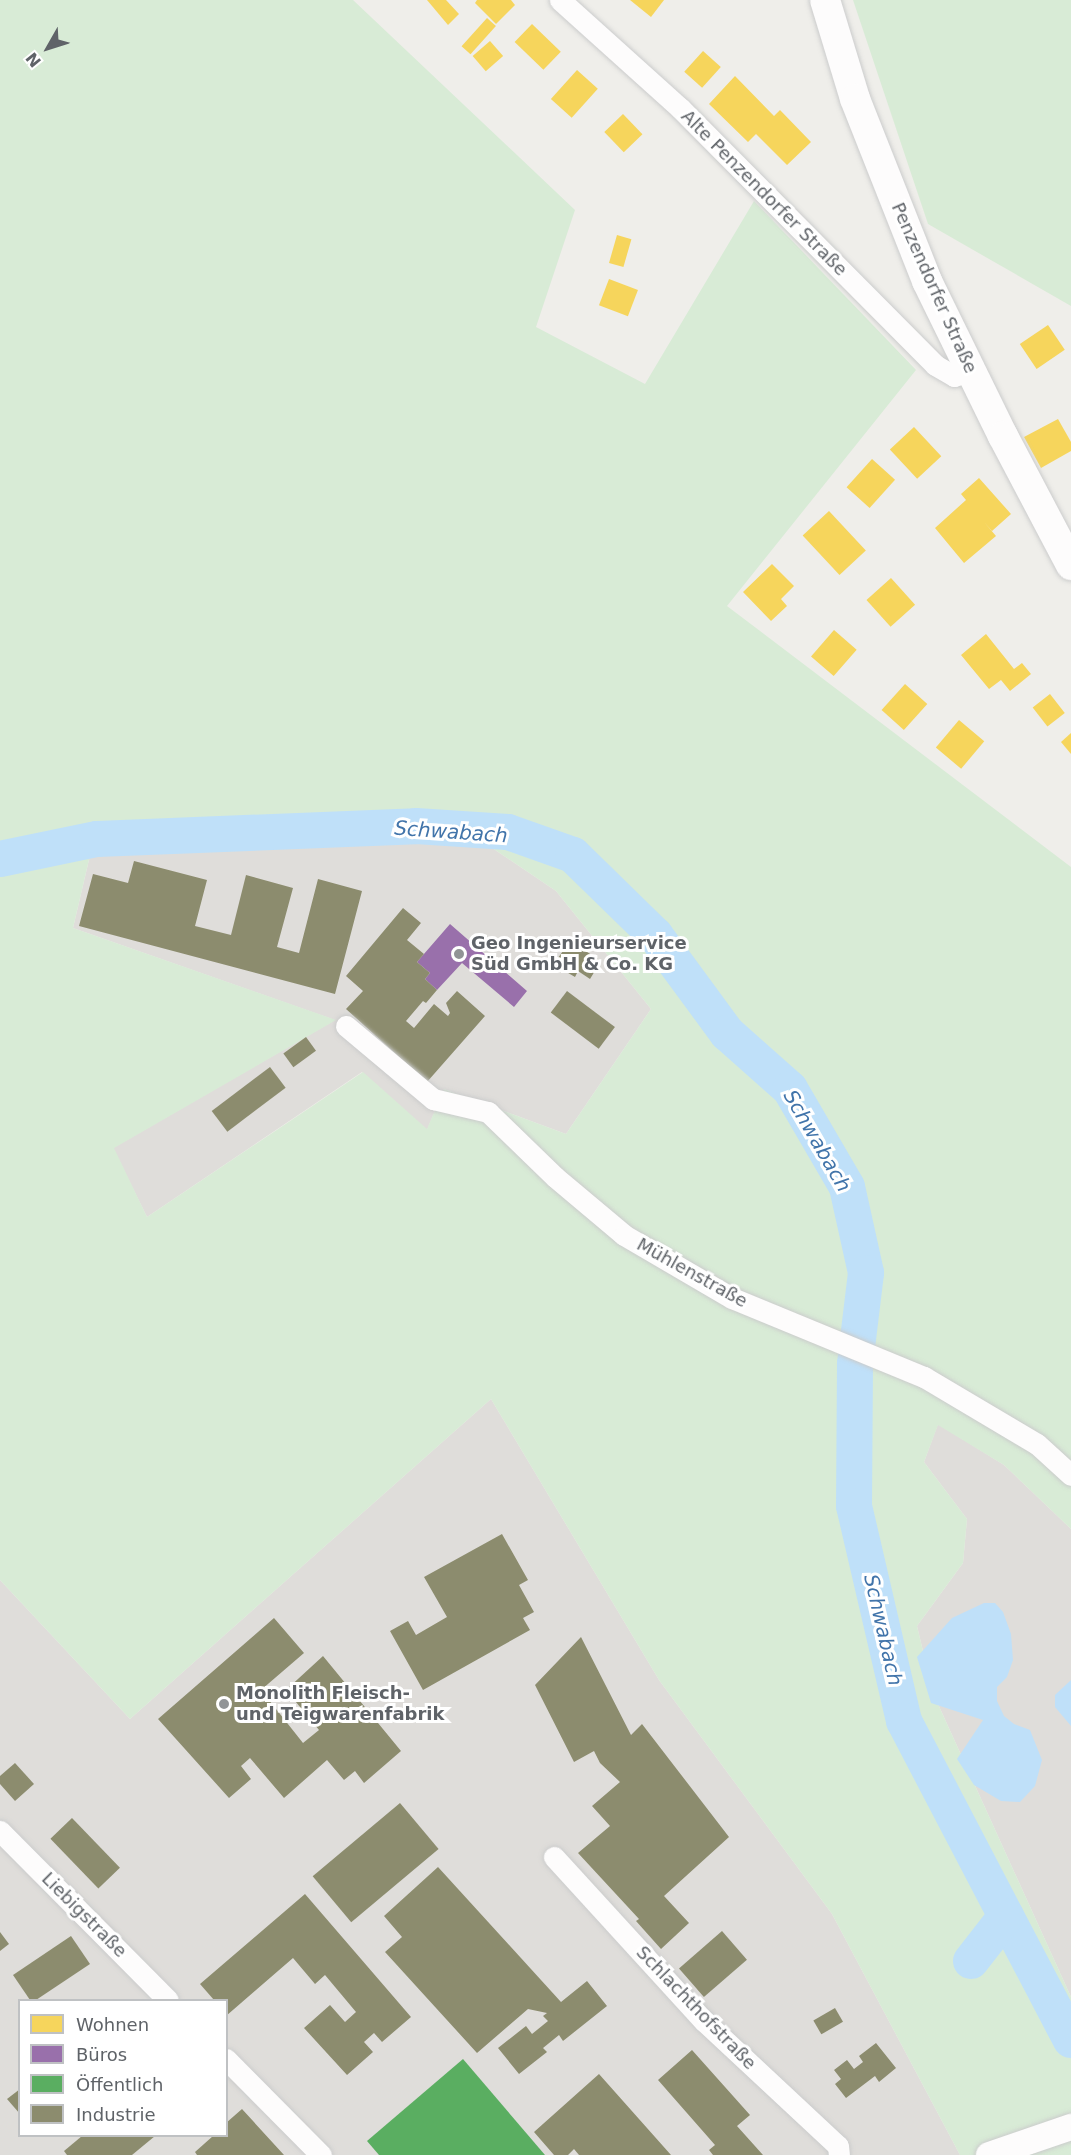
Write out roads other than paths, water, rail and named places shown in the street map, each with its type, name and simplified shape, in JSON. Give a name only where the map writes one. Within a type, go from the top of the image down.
[{"type":"main road","name":"Penzendorfer Straße","points":[[825,0],[855,99],[927,281],[970,371],[1071,565]]},
{"type":"street","name":"Alte Penzendorfer Straße","points":[[560,0],[680,108],[934,365],[954,376],[970,371]]},
{"type":"street","name":"Mühlenstraße","points":[[345,1026],[433,1099],[488,1112],[555,1177],[624,1235],[732,1298],[924,1377],[1037,1444],[1071,1474]]},
{"type":"street","name":"Liebigstraße","points":[[0,1830],[166,1999]]},
{"type":"street","name":"Schlachthofstraße","points":[[554,1857],[704,2021],[838,2146],[839,2155]]},
{"type":"street","points":[[228,2061],[321,2155]]},
{"type":"street","points":[[989,2155],[1071,2127]]},
{"type":"water","points":[[984,1603],[995,1603],[1003,1612],[1011,1634],[1013,1660],[1007,1677],[997,1687],[997,1701],[1004,1716],[1014,1724],[1030,1730],[1042,1760],[1035,1786],[1020,1802],[1001,1801],[974,1785],[957,1759],[983,1720],[931,1703],[917,1657],[952,1618]]},
{"type":"water","points":[[1071,1680],[1071,1726],[1055,1707],[1055,1695]]},
{"type":"waterway","name":"Schwabach","points":[[0,859],[97,839],[416,826],[508,832],[573,855],[655,935],[727,1033],[790,1089],[847,1187],[866,1273],[855,1364],[854,1506],[904,1721],[1071,2040]]},
{"type":"waterway","points":[[971,1961],[1006,1916]]},
{"type":"place","name":"Geo Ingenieurservice Süd GmbH & Co. KG","points":[[459,954]]},
{"type":"place","name":"Monolith Fleisch- und Teigwarenfabrik","points":[[224,1704]]}]
